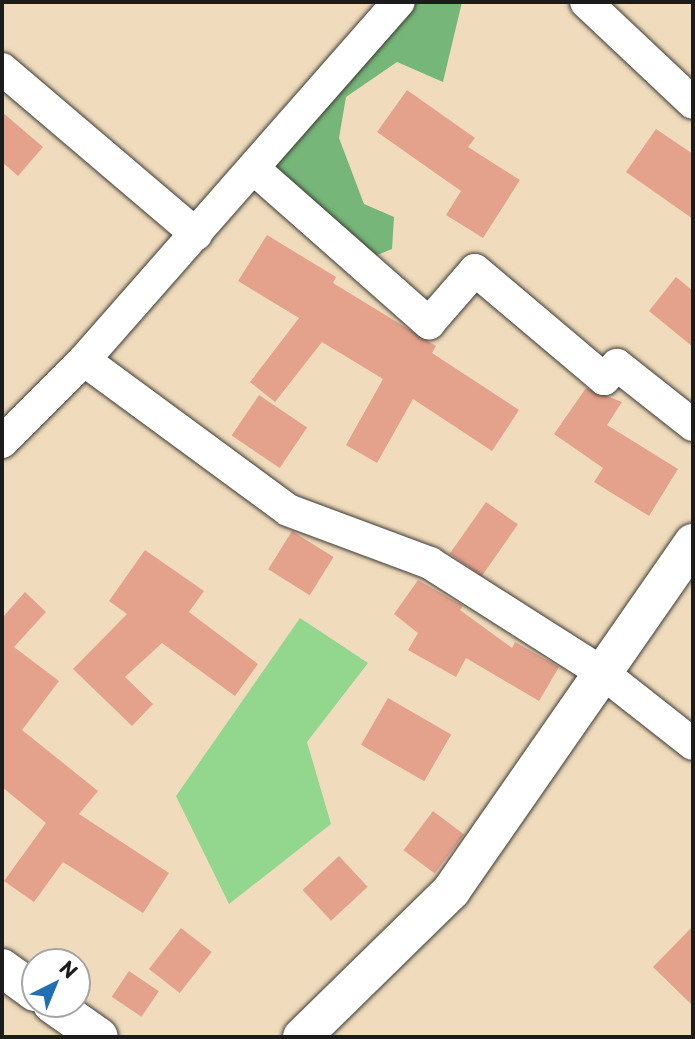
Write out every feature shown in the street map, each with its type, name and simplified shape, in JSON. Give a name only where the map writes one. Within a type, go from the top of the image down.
[{"type":"street","points":[[2,442],[85,360],[399,2]]},
{"type":"street","points":[[586,2],[693,103]]},
{"type":"street","points":[[2,69],[196,234]]},
{"type":"street","points":[[253,168],[429,323],[475,270],[604,379],[617,365],[693,425]]},
{"type":"street","points":[[85,360],[288,510],[430,563],[604,674],[693,744]]},
{"type":"street","points":[[302,1037],[451,891],[693,543]]},
{"type":"street","points":[[2,968],[21,982]]},
{"type":"street","points":[[72,1018],[99,1037]]},
{"type":"green space","points":[[405,2],[462,2],[443,82],[397,62],[346,97],[339,138],[364,204],[394,217],[392,249],[360,262],[253,168]]},
{"type":"green space","points":[[300,618],[368,663],[307,742],[331,824],[229,904],[176,796]]},
{"type":"building","points":[[407,90],[475,138],[468,147],[520,180],[483,238],[446,215],[461,191],[377,132]]},
{"type":"building","points":[[2,112],[43,147],[18,176],[2,162]]},
{"type":"building","points":[[656,129],[693,154],[693,219],[626,172]]},
{"type":"building","points":[[267,235],[336,277],[333,283],[436,346],[432,353],[519,410],[492,451],[413,399],[377,463],[346,445],[383,379],[322,342],[275,402],[250,382],[299,318],[238,281]]},
{"type":"building","points":[[676,277],[693,291],[693,347],[649,311]]},
{"type":"building","points":[[586,388],[622,402],[607,425],[678,469],[649,516],[594,482],[603,468],[554,434]]},
{"type":"building","points":[[259,395],[307,427],[280,468],[232,436]]},
{"type":"building","points":[[486,502],[518,524],[482,576],[450,554]]},
{"type":"building","points":[[292,531],[334,557],[310,595],[268,569]]},
{"type":"building","points":[[145,550],[204,591],[189,612],[258,664],[235,696],[162,643],[125,677],[153,704],[132,726],[73,669],[127,614],[109,601]]},
{"type":"building","points":[[418,580],[463,606],[460,610],[512,648],[515,642],[559,667],[539,701],[466,658],[456,677],[408,650],[418,633],[394,614]]},
{"type":"building","points":[[25,592],[46,612],[14,647],[59,681],[22,730],[98,791],[79,814],[169,873],[143,913],[63,862],[34,902],[4,881],[46,823],[2,787],[2,618]]},
{"type":"building","points":[[388,698],[451,734],[424,781],[361,745]]},
{"type":"building","points":[[433,811],[464,834],[435,874],[404,850]]},
{"type":"building","points":[[339,856],[368,887],[331,921],[302,890]]},
{"type":"building","points":[[693,926],[693,1006],[653,967]]},
{"type":"building","points":[[181,928],[212,952],[180,993],[149,969]]},
{"type":"building","points":[[129,971],[159,991],[142,1017],[112,997]]}]
